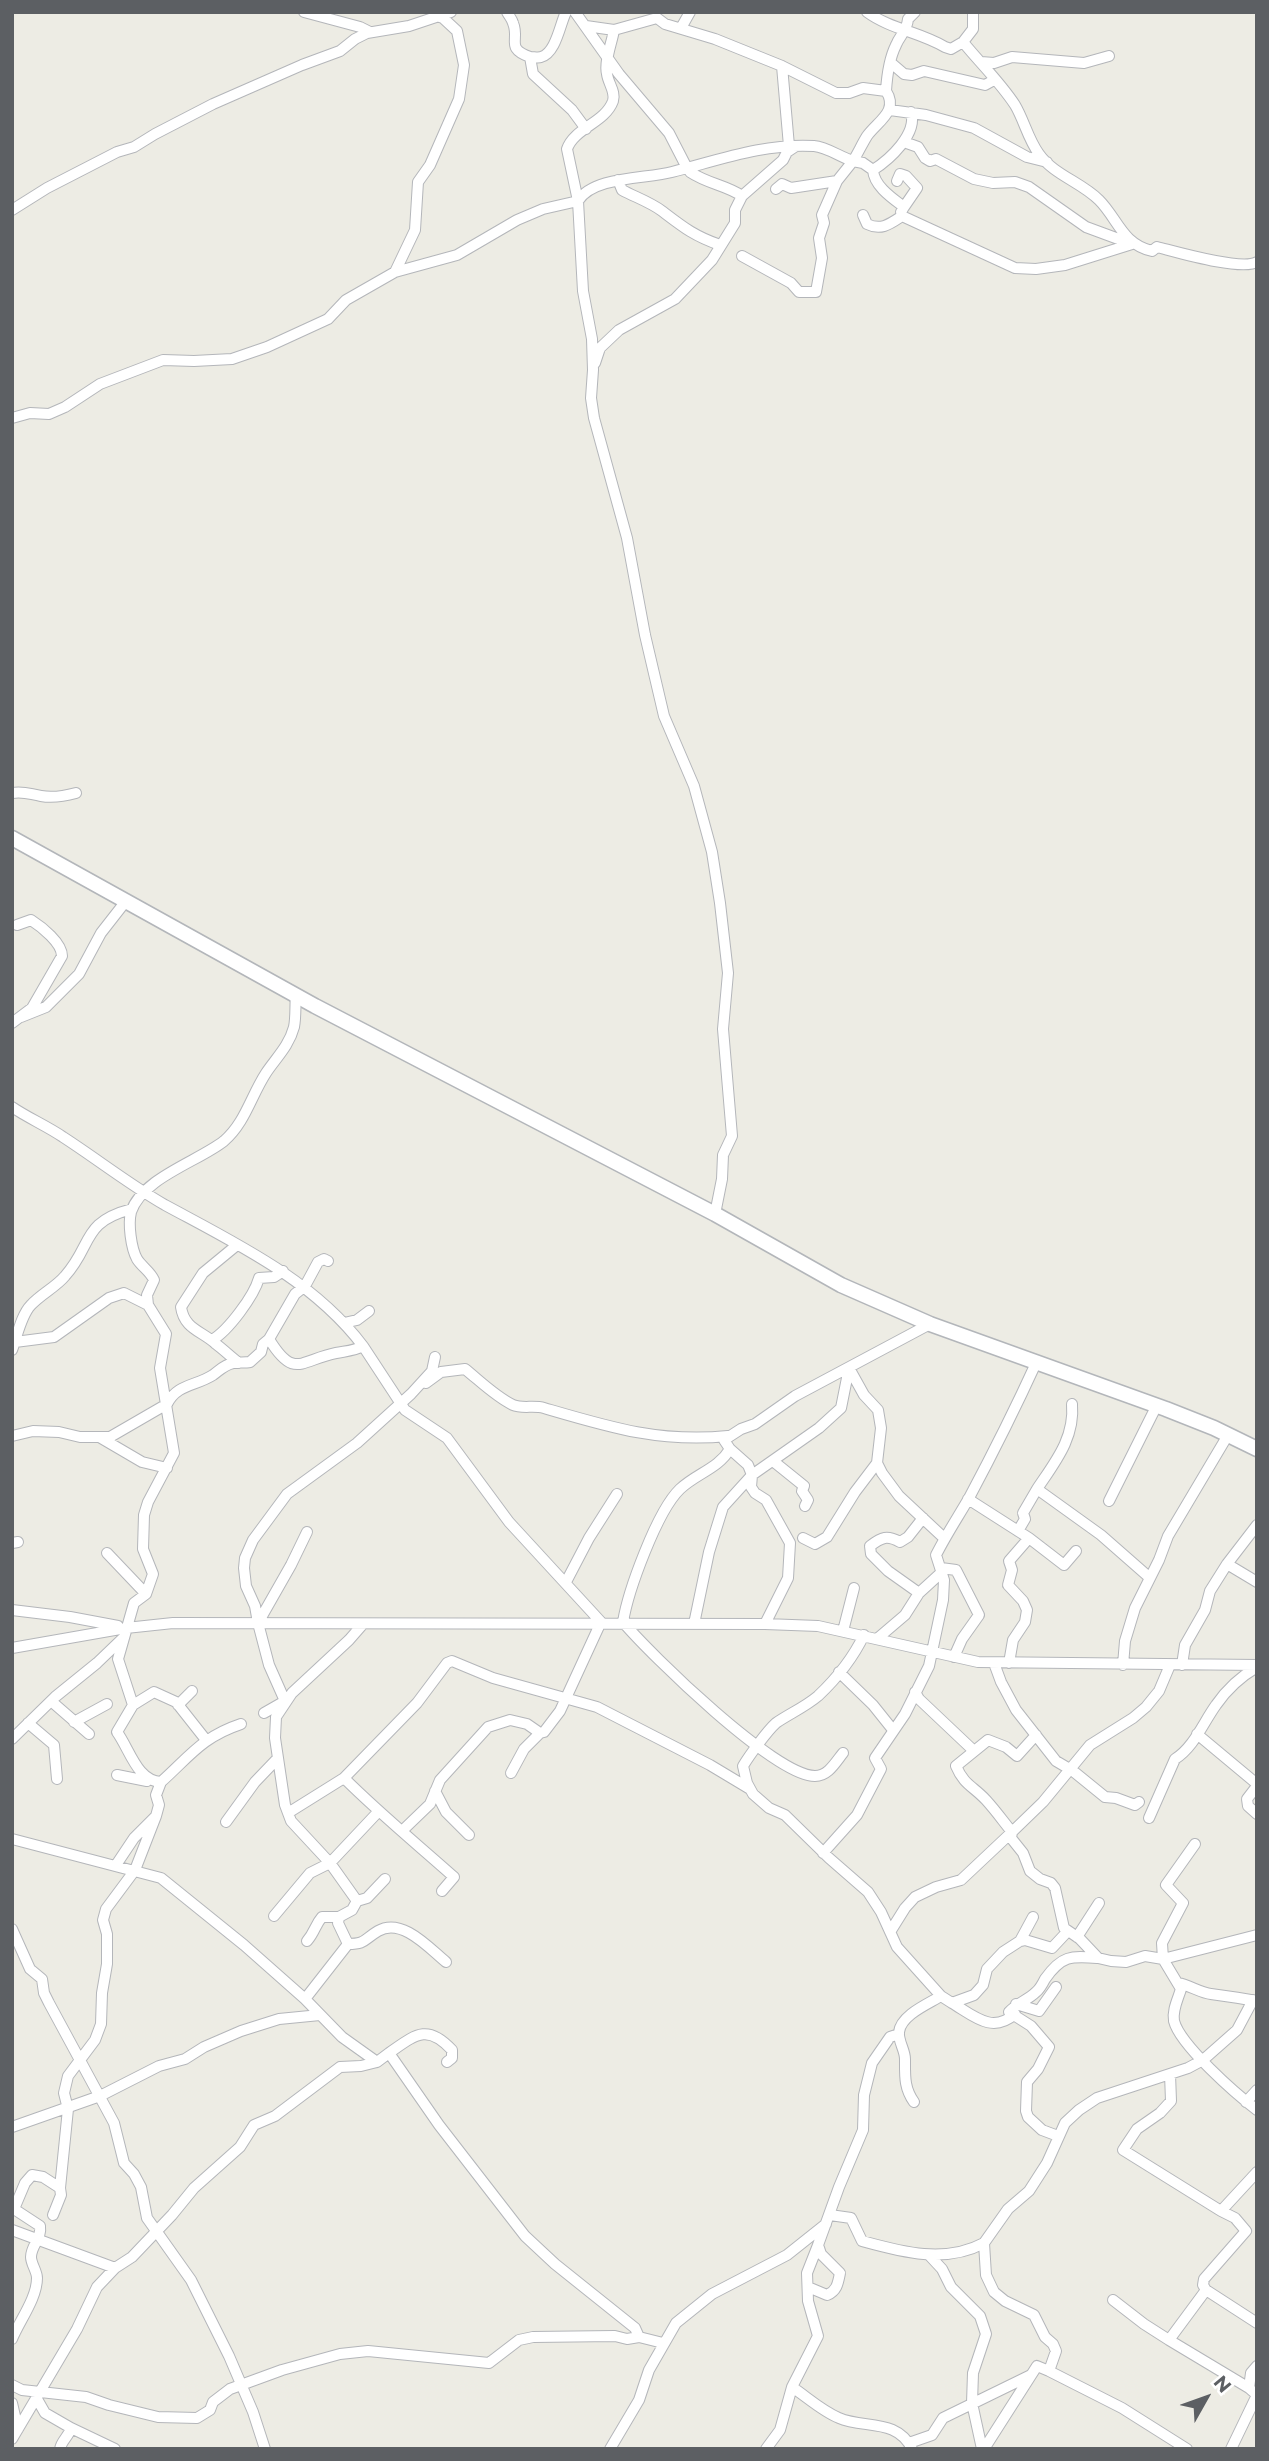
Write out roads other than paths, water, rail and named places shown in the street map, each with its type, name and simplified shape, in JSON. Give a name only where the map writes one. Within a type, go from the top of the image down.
[{"type":"street","points":[[304,12],[370,32]]},
{"type":"street","points":[[12,210],[66,178],[117,152],[134,147],[213,104],[340,51],[355,38],[370,32],[409,26],[451,12]]},
{"type":"street","points":[[507,12],[514,25],[513,44],[519,53],[530,57],[546,54],[553,45],[567,13],[586,26],[619,74],[669,134],[690,167],[690,172],[705,182],[734,190],[742,196]]},
{"type":"street","points":[[681,29],[690,12]]},
{"type":"street","points":[[867,12],[890,26],[907,29],[951,49],[963,42],[973,29],[973,12]]},
{"type":"street","points":[[742,256],[803,293],[817,292],[822,258],[819,238],[824,223],[822,215],[837,181],[853,161],[889,100],[890,62],[896,43],[907,29],[908,19],[915,12]]},
{"type":"street","points":[[395,272],[415,230],[418,182],[430,165],[459,99],[464,65],[457,31],[443,18],[436,16]]},
{"type":"street","points":[[586,26],[614,30],[657,19],[782,66],[836,93],[849,93],[863,88],[911,112],[974,128],[1027,157],[1047,162]]},
{"type":"street","points":[[614,30],[606,72],[614,94],[613,103],[569,141],[567,149],[578,201],[583,291],[592,339],[591,398],[594,418],[627,538],[645,635],[664,716],[694,786],[712,852],[720,903],[728,973],[723,1029],[732,1136],[723,1155],[722,1179],[715,1214]]},
{"type":"street","points":[[963,42],[990,71],[994,80],[1015,105],[1038,153],[1067,179],[1099,200],[1132,244]]},
{"type":"street","points":[[981,62],[994,63],[1012,57],[1084,63],[1109,56]]},
{"type":"street","points":[[530,57],[533,74],[572,110],[586,129]]},
{"type":"street","points":[[890,62],[904,74],[912,75],[924,71],[985,85],[994,80]]},
{"type":"street","points":[[593,370],[600,348],[619,330],[675,299],[712,260],[735,223],[734,210],[742,196],[783,160],[792,146],[782,66]]},
{"type":"street","points":[[873,170],[890,159],[904,142],[913,121],[911,112]]},
{"type":"street","points":[[904,142],[918,147],[930,161],[936,159],[974,179],[993,183],[1015,182],[1029,187],[1086,227],[1152,251],[1157,247],[1228,264],[1256,264]]},
{"type":"street","points":[[12,418],[30,413],[48,414],[65,407],[100,384],[163,360],[232,359],[267,347],[328,319],[346,300],[395,272],[457,255],[517,220],[543,209],[578,201],[583,193],[618,180],[669,173],[734,154],[792,146],[817,146],[863,163],[873,170]]},
{"type":"street","points":[[873,170],[873,176],[883,191],[903,212],[1015,268],[1036,270],[1065,265],[1132,244]]},
{"type":"street","points":[[863,215],[867,224],[875,228],[885,227],[903,212],[917,188],[906,176],[900,174],[897,181]]},
{"type":"street","points":[[618,180],[622,190],[661,210],[698,238],[720,245]]},
{"type":"street","points":[[776,189],[782,184],[791,188],[837,181]]},
{"type":"street","points":[[12,793],[25,791],[41,796],[76,793]]},
{"type":"street","points":[[12,838],[296,995],[715,1214],[841,1285],[930,1324],[1157,1405],[1257,1449]]},
{"type":"street","points":[[17,1020],[46,1007],[79,974],[101,933],[126,901]]},
{"type":"street","points":[[17,925],[31,920],[60,945],[62,957],[47,978],[40,996],[17,1020]]},
{"type":"street","points":[[133,1705],[118,1659],[134,1603],[146,1594],[153,1574],[144,1549],[144,1515],[174,1453],[160,1368],[166,1334],[148,1305],[147,1295],[154,1280],[148,1269],[137,1259],[130,1231],[132,1209],[145,1191],[194,1158],[215,1148],[235,1131],[265,1074],[280,1056],[293,1030],[296,995]]},
{"type":"street","points":[[12,1107],[46,1125],[109,1170],[283,1271],[334,1311],[363,1346],[405,1410],[447,1438],[509,1522],[601,1622]]},
{"type":"street","points":[[14,1346],[29,1307],[64,1278],[76,1261],[88,1235],[110,1217],[132,1209]]},
{"type":"street","points":[[237,1245],[203,1273],[181,1307],[182,1315],[194,1330],[212,1340],[239,1363]]},
{"type":"street","points":[[12,1436],[33,1431],[59,1432],[80,1437],[110,1437],[167,1404],[172,1395],[182,1388],[213,1375],[221,1368],[250,1362],[261,1352],[263,1344],[269,1339],[295,1294],[305,1286],[318,1262],[324,1259],[328,1261]]},
{"type":"street","points":[[212,1340],[223,1333],[237,1313],[248,1304],[259,1278],[274,1277],[283,1271]]},
{"type":"street","points":[[14,1346],[54,1337],[109,1298],[124,1293],[148,1305]]},
{"type":"street","points":[[344,1323],[357,1320],[369,1311]]},
{"type":"street","points":[[401,1403],[441,1372],[466,1369],[514,1406],[541,1407],[590,1422],[669,1437],[694,1440],[729,1436],[755,1424],[795,1396],[930,1324]]},
{"type":"street","points":[[269,1339],[291,1364],[302,1365],[363,1346]]},
{"type":"street","points":[[285,1701],[269,1665],[255,1606],[246,1586],[245,1558],[253,1540],[287,1494],[358,1443],[426,1380],[435,1357]]},
{"type":"street","points":[[823,1853],[857,1815],[881,1769],[875,1758],[929,1666],[943,1600],[941,1570],[936,1555],[996,1442],[1015,1412],[1037,1361]]},
{"type":"street","points":[[694,1624],[709,1552],[723,1507],[752,1475],[829,1420],[841,1408],[849,1368]]},
{"type":"street","points":[[803,1538],[815,1544],[827,1537],[877,1463],[881,1428],[878,1410],[864,1395],[849,1368]]},
{"type":"street","points":[[1018,1531],[1025,1519],[1023,1513],[1062,1451],[1074,1420],[1072,1404]]},
{"type":"street","points":[[1109,1501],[1157,1405]]},
{"type":"street","points":[[1123,1665],[1125,1641],[1135,1608],[1168,1536],[1228,1435]]},
{"type":"street","points":[[729,1436],[724,1442],[748,1465],[752,1475],[751,1487],[766,1500],[790,1543],[788,1578],[765,1624]]},
{"type":"street","points":[[101,1438],[142,1462],[167,1468]]},
{"type":"street","points":[[622,1622],[626,1601],[673,1497],[696,1477],[716,1466],[730,1449]]},
{"type":"street","points":[[773,1461],[804,1486],[802,1491],[808,1500],[805,1506]]},
{"type":"street","points":[[877,1463],[899,1496],[944,1538]]},
{"type":"street","points":[[1037,1489],[1101,1535],[1150,1578]]},
{"type":"street","points":[[566,1582],[589,1538],[617,1494]]},
{"type":"street","points":[[968,1499],[1029,1538],[1064,1565],[1076,1551]]},
{"type":"street","points":[[919,1593],[888,1571],[871,1554],[870,1546],[881,1538],[890,1537],[900,1542],[908,1537],[923,1518]]},
{"type":"street","points":[[1182,1665],[1185,1644],[1205,1610],[1210,1591],[1257,1525]]},
{"type":"street","points":[[258,1623],[307,1532]]},
{"type":"street","points":[[1009,1663],[1013,1640],[1025,1622],[1027,1610],[1023,1601],[1008,1585],[1012,1570],[1009,1561],[1029,1538]]},
{"type":"street","points":[[107,1553],[146,1594]]},
{"type":"street","points":[[1227,1564],[1257,1582]]},
{"type":"street","points":[[878,1638],[905,1615],[919,1593],[941,1570],[956,1570],[979,1615],[962,1639],[954,1657]]},
{"type":"street","points":[[843,1631],[853,1588]]},
{"type":"street","points":[[12,1610],[71,1617],[124,1633]]},
{"type":"street","points":[[511,1773],[524,1749],[544,1732],[560,1711],[601,1622]]},
{"type":"street","points":[[622,1622],[746,1739],[778,1761],[807,1775],[816,1776],[831,1769],[843,1753]]},
{"type":"street","points":[[12,1648],[124,1633],[173,1623],[765,1624],[818,1626],[954,1657],[994,1663],[1257,1666]]},
{"type":"street","points":[[264,1713],[285,1701],[363,1624]]},
{"type":"street","points":[[12,1740],[51,1701],[97,1663],[124,1633]]},
{"type":"street","points":[[864,1636],[854,1656],[817,1697],[778,1722],[743,1766],[750,1789],[760,1802],[785,1815],[868,1892],[881,1912],[897,1947],[941,1996],[991,2024],[1005,2022],[1015,2009],[1036,1993],[1060,1962],[1071,1956],[1098,1958]]},
{"type":"street","points":[[288,1813],[344,1778],[417,1703],[447,1663],[452,1661],[493,1678],[608,1712],[750,1789]]},
{"type":"street","points":[[994,1663],[1016,1710],[1056,1761],[1105,1797],[1135,1805],[1139,1802]]},
{"type":"street","points":[[890,1932],[915,1897],[936,1887],[961,1880],[1043,1802],[1090,1745],[1146,1707],[1160,1691],[1170,1665]]},
{"type":"street","points":[[1149,1818],[1175,1759],[1183,1754],[1217,1703],[1237,1679],[1257,1666]]},
{"type":"street","points":[[839,1672],[893,1730]]},
{"type":"street","points":[[178,1705],[192,1691]]},
{"type":"street","points":[[156,1782],[143,1776],[117,1732],[133,1705],[155,1692],[167,1696],[178,1705],[206,1740]]},
{"type":"street","points":[[915,1692],[919,1699],[974,1751]]},
{"type":"street","points":[[51,1701],[89,1734]]},
{"type":"street","points":[[285,1701],[276,1717],[275,1738],[285,1805],[291,1821],[330,1863],[357,1901]]},
{"type":"street","points":[[74,1722],[107,1704]]},
{"type":"street","points":[[402,1830],[430,1804],[440,1780],[488,1727],[510,1720],[527,1724],[540,1733]]},
{"type":"street","points":[[28,1723],[54,1745],[57,1779]]},
{"type":"street","points":[[53,2215],[61,2195],[68,2109],[64,2093],[68,2076],[95,2040],[101,2024],[107,1964],[107,1934],[103,1920],[106,1909],[135,1870],[159,1805],[156,1782],[217,1732],[241,1724]]},
{"type":"street","points":[[1197,1734],[1257,1785],[1247,1799],[1248,1806],[1257,1814]]},
{"type":"street","points":[[1036,1735],[1017,1756],[988,1740],[956,1766],[962,1781],[1001,1816],[1012,1832],[1011,1838],[1023,1853],[1030,1871],[1055,1888],[1062,1925],[1072,1935],[1098,1958],[1104,1961],[1126,1962],[1145,1956],[1163,1959],[1257,1935]]},
{"type":"street","points":[[226,1822],[255,1782],[278,1758]]},
{"type":"street","points":[[117,1775],[156,1782]]},
{"type":"street","points":[[344,1778],[378,1812],[454,1877],[442,1891]]},
{"type":"street","points":[[435,1791],[446,1812],[469,1835]]},
{"type":"street","points":[[274,1916],[310,1874],[330,1863],[378,1812]]},
{"type":"street","points":[[116,1865],[134,1838],[156,1816]]},
{"type":"street","points":[[12,1839],[161,1878],[305,1999],[342,2037],[377,2062]]},
{"type":"street","points":[[1195,1844],[1166,1885],[1183,1903],[1161,1943],[1163,1959],[1181,1989],[1173,2011],[1174,2024],[1203,2060],[1257,2110]]},
{"type":"street","points":[[307,1941],[316,1932],[316,1924],[322,1917],[339,1917],[352,1910],[357,1901],[367,1898],[385,1879]]},
{"type":"street","points":[[952,2003],[974,1994],[983,1984],[987,1969],[1003,1952],[1025,1940],[1052,1948],[1072,1935],[1099,1903]]},
{"type":"street","points":[[339,1917],[338,1923],[348,1944]]},
{"type":"street","points":[[1020,1941],[1033,1917]]},
{"type":"street","points":[[12,1929],[30,1969],[42,1979],[44,1993],[114,2123],[124,2163],[141,2187],[147,2218],[191,2280],[229,2356],[253,2412],[265,2449]]},
{"type":"street","points":[[348,1944],[363,1944],[380,1930],[403,1929],[446,1962]]},
{"type":"street","points":[[305,1999],[348,1944]]},
{"type":"street","points":[[610,2449],[639,2400],[649,2370],[676,2323],[712,2294],[787,2255],[828,2219],[851,2218],[862,2241],[922,2256],[973,2249],[984,2243],[1008,2209],[1028,2191],[1047,2163],[1065,2123],[1097,2098],[1203,2060],[1237,2030],[1255,2001],[1219,1993],[1209,1994],[1178,1983]]},
{"type":"street","points":[[1015,2009],[1039,2011],[1056,1987]]},
{"type":"street","points":[[914,2102],[906,2090],[905,2053],[899,2034],[901,2025],[911,2015],[941,1996]]},
{"type":"street","points":[[1015,2009],[1049,2047],[1038,2069],[1027,2082],[1028,2117],[1042,2130],[1058,2136]]},
{"type":"street","points":[[12,2127],[100,2096],[159,2066],[185,2059],[204,2047],[242,2031],[279,2019],[320,2015]]},
{"type":"street","points":[[12,2439],[77,2329],[97,2287],[115,2268],[132,2257],[154,2231],[172,2216],[194,2188],[240,2147],[254,2125],[275,2116],[340,2067],[377,2062],[414,2035],[429,2033],[442,2039],[452,2050],[452,2057],[447,2062]]},
{"type":"street","points":[[766,2449],[780,2430],[792,2387],[818,2336],[808,2301],[807,2273],[863,2130],[864,2095],[872,2063],[890,2037],[899,2034]]},
{"type":"street","points":[[389,2053],[439,2125],[539,2251],[635,2328],[639,2337]]},
{"type":"street","points":[[1170,2074],[1171,2101],[1160,2113],[1137,2129],[1123,2150],[1235,2218],[1246,2231],[1204,2279],[1203,2285],[1206,2290],[1257,2323]]},
{"type":"street","points":[[1246,2102],[1257,2090]]},
{"type":"street","points":[[1221,2211],[1257,2172]]},
{"type":"street","points":[[12,2339],[34,2293],[37,2276],[30,2258],[39,2239],[40,2226],[14,2209],[25,2183],[32,2175],[43,2177],[60,2188]]},
{"type":"street","points":[[12,2230],[115,2268]]},
{"type":"street","points":[[984,2243],[986,2275],[994,2292],[1005,2301],[1034,2315],[1045,2337],[1053,2344],[1056,2351],[1049,2371]]},
{"type":"street","points":[[808,2287],[827,2295],[833,2292],[838,2284],[840,2273],[821,2254],[818,2245]]},
{"type":"street","points":[[929,2255],[942,2269],[951,2287],[980,2316],[986,2334],[973,2373],[972,2403],[983,2449]]},
{"type":"street","points":[[1169,2340],[1206,2290]]},
{"type":"street","points":[[1113,2300],[1144,2324],[1257,2395],[1231,2449]]},
{"type":"street","points":[[12,2385],[38,2395],[86,2397],[158,2417],[197,2418],[210,2410],[213,2402],[223,2394],[240,2385],[340,2354],[359,2352],[432,2356],[489,2363],[519,2340],[533,2337],[639,2337],[663,2343]]},
{"type":"street","points":[[983,2449],[1037,2366],[1122,2408],[1187,2449]]},
{"type":"street","points":[[1249,2388],[1251,2373],[1257,2366]]},
{"type":"street","points":[[792,2387],[839,2418],[877,2424],[896,2431],[910,2446],[932,2435],[943,2418],[1032,2375]]},
{"type":"street","points":[[38,2395],[45,2413],[115,2449]]},
{"type":"street","points":[[12,2403],[18,2429]]},
{"type":"street","points":[[60,2449],[71,2428]]}]
